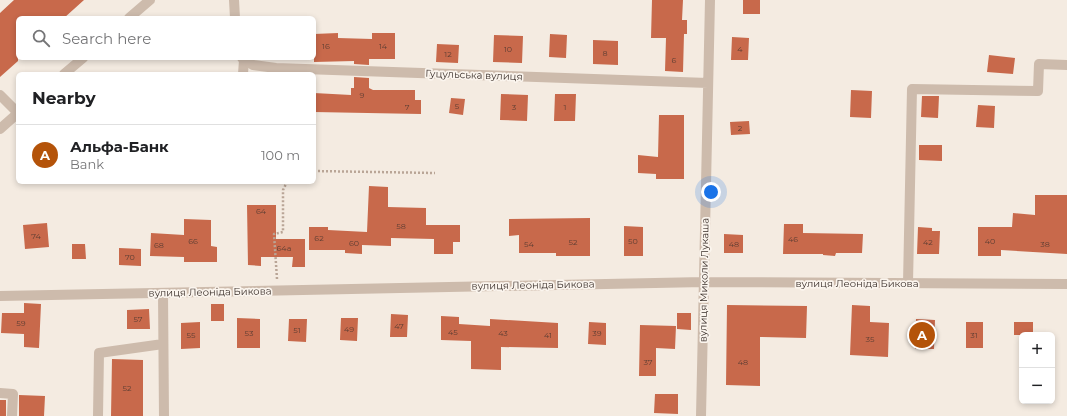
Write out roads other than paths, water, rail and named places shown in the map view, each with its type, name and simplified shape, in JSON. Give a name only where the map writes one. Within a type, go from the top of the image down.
[{"type":"street","points":[[131,16],[150,0]]},
{"type":"street","points":[[234,0],[235,16]]},
{"type":"street","name":"вулиця Миколи Лукаша","points":[[700,416],[710,0]]},
{"type":"street","points":[[66,72],[81,60]]},
{"type":"street","points":[[243,60],[243,72]]},
{"type":"street","name":"Гуцульська вулиця","points":[[245,60],[254,65],[276,68],[708,83]]},
{"type":"street","points":[[908,283],[912,88],[1038,91],[1038,64],[1067,65]]},
{"type":"street","points":[[0,95],[16,111]]},
{"type":"street","points":[[0,130],[16,115]]},
{"type":"street","name":"вулиця Леоніда Бикова","points":[[0,296],[704,282],[1067,284]]},
{"type":"street","points":[[163,293],[164,416]]},
{"type":"street","points":[[98,416],[100,353],[163,344]]},
{"type":"street","points":[[0,393],[13,394],[12,416]]},
{"type":"place","name":"Альфа-Банк","points":[[922,335]]}]
